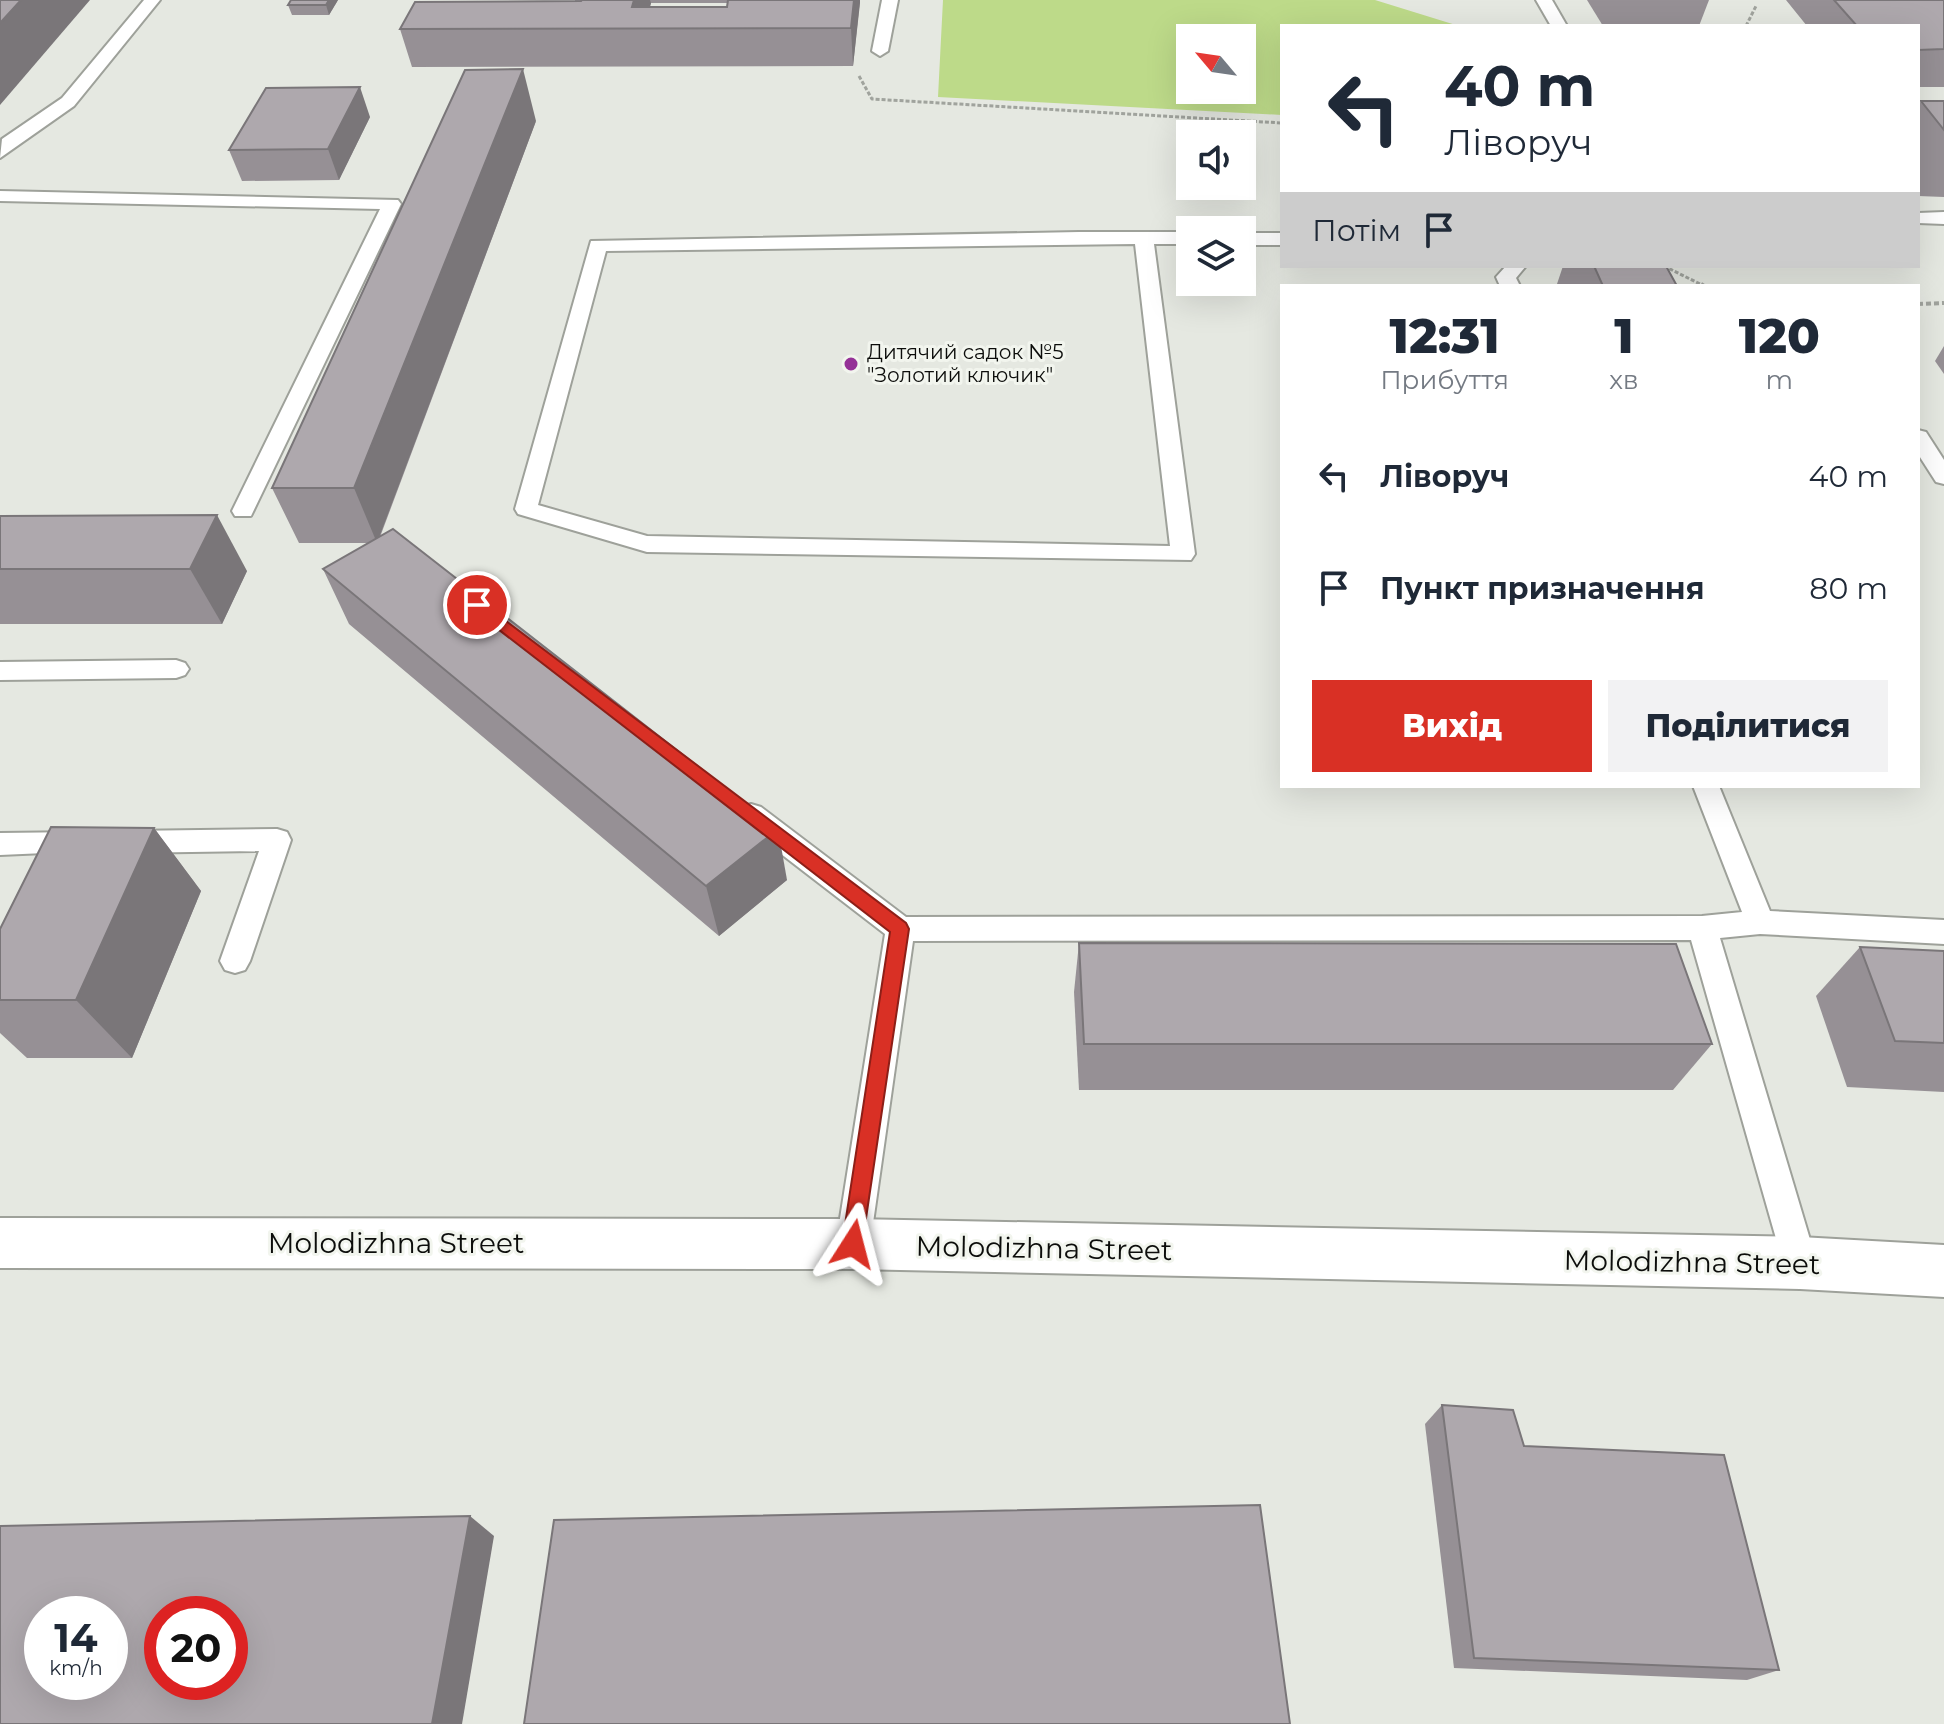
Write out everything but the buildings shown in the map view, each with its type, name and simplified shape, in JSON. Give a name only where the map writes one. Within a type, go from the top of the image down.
[{"type":"street","name":"Molodizhna Street","points":[[0,1243],[853,1244],[1800,1263],[1944,1271]]},
{"type":"lane","points":[[3,147],[68,102],[152,0]]},
{"type":"lane","points":[[880,51],[890,0]]},
{"type":"lane","points":[[1544,0],[1558,24]]},
{"type":"lane","points":[[0,196],[392,204],[243,511]]},
{"type":"lane","points":[[1920,218],[1944,218]]},
{"type":"lane","points":[[1144,238],[1183,554],[647,544],[526,509],[598,245],[1144,238],[1176,238]]},
{"type":"lane","points":[[1256,239],[1280,239]]},
{"type":"lane","points":[[1920,440],[1944,477]]},
{"type":"lane","points":[[0,671],[176,669]]},
{"type":"lane","points":[[1707,788],[1760,922]]},
{"type":"lane","points":[[726,795],[900,929],[1702,928],[1760,922],[1944,932]]},
{"type":"lane","points":[[0,844],[277,840],[235,961]]},
{"type":"lane","points":[[1702,928],[1800,1263]]},
{"type":"lane","points":[[853,1244],[900,929]]},
{"type":"path","points":[[1747,24],[1756,6]]},
{"type":"path","points":[[880,51],[857,78],[872,99],[1280,123]]},
{"type":"path","points":[[1668,268],[1700,284]]},
{"type":"path","points":[[1920,304],[1944,303]]},
{"type":"green space","points":[[943,0],[1375,0],[1453,24],[1280,24],[1280,115],[938,97]]},
{"type":"place","name":"Дитячий садок №5 \"Золотий ключик\"","points":[[851,364]]},
{"type":"route","points":[[477,605],[900,929],[853,1244]]}]
